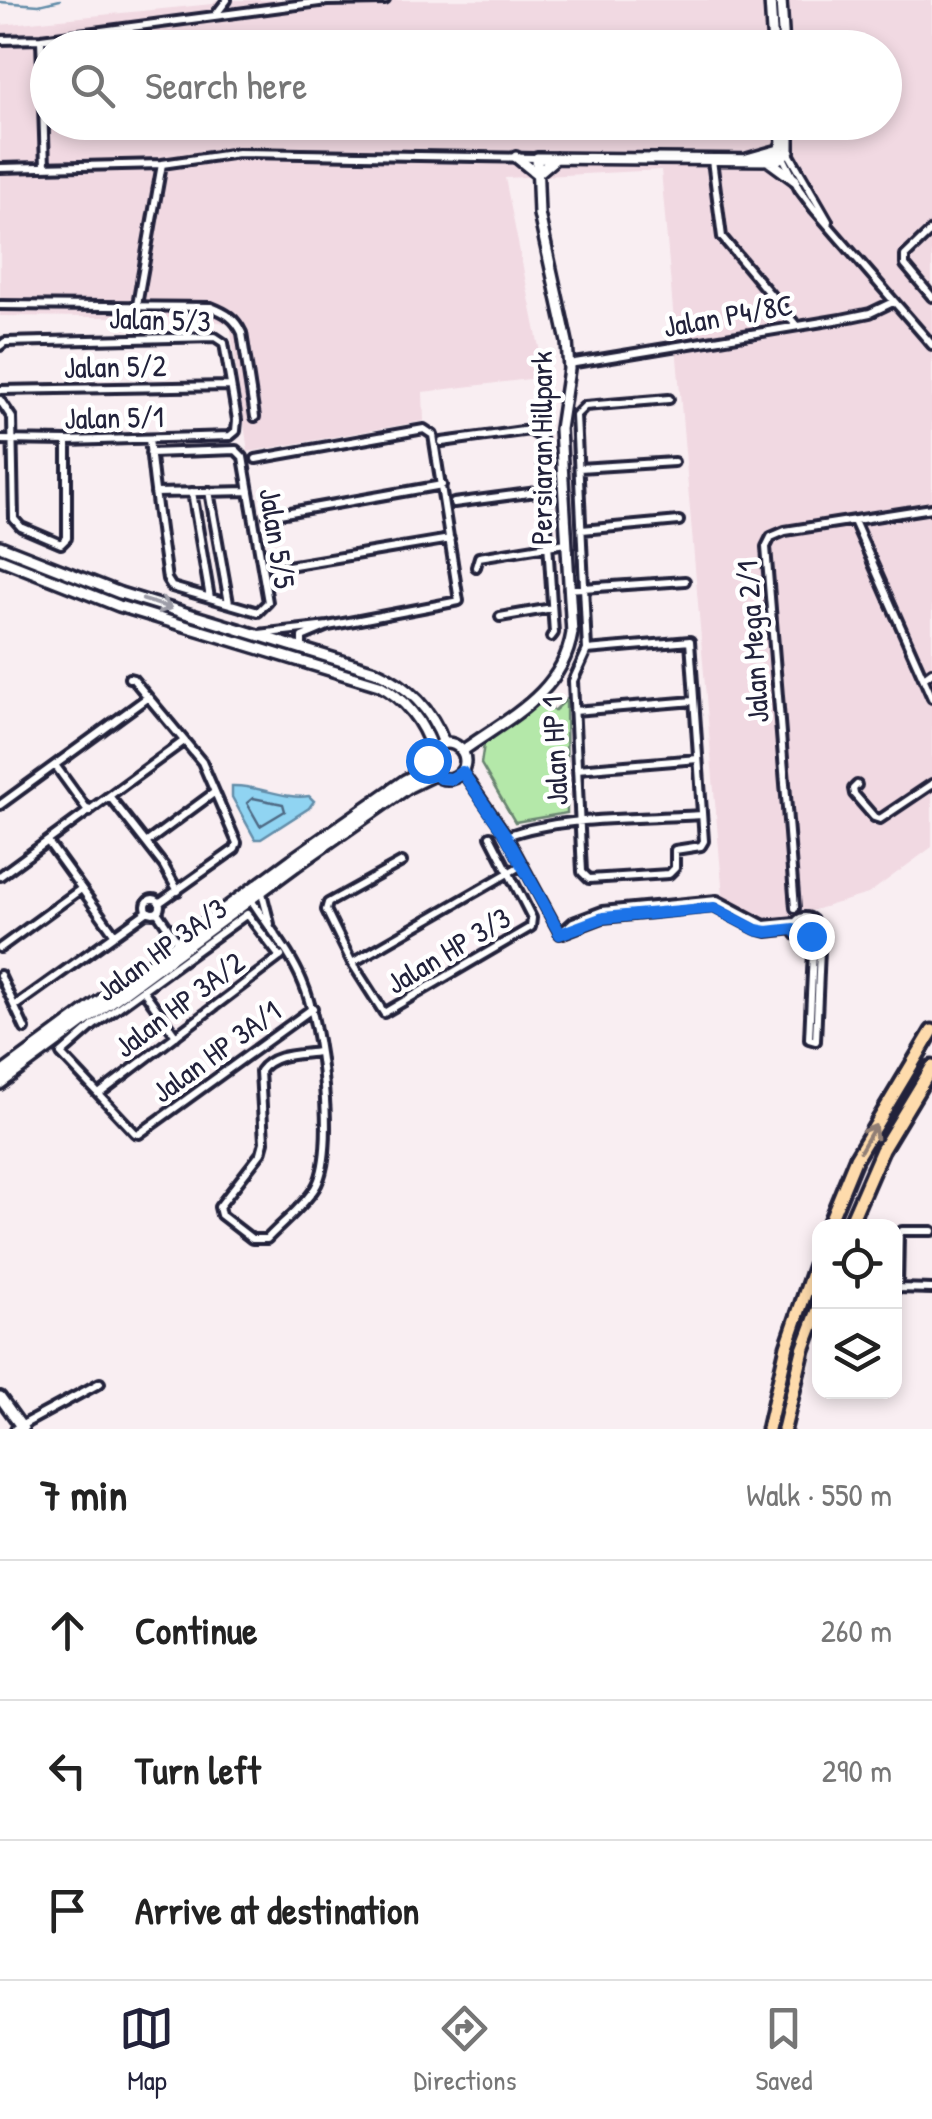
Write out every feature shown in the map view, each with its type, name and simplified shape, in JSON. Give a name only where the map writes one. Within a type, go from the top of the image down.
[{"type":"highway","points":[[831,1219],[856,1158],[932,1031]]},
{"type":"highway","points":[[851,1219],[882,1150],[932,1066]]},
{"type":"highway","points":[[768,1429],[787,1346],[812,1273]]},
{"type":"highway","points":[[784,1429],[803,1350],[818,1309]]},
{"type":"street","points":[[216,14],[226,0]]},
{"type":"street","points":[[99,30],[327,0],[385,0]]},
{"type":"street","points":[[770,0],[772,30]]},
{"type":"street","points":[[781,0],[783,30]]},
{"type":"street","points":[[0,40],[30,39]]},
{"type":"street","points":[[44,140],[45,167]]},
{"type":"street","points":[[782,140],[795,180],[932,345]]},
{"type":"street","points":[[785,140],[783,151],[834,231]]},
{"type":"street","points":[[747,159],[783,151]]},
{"type":"street","points":[[768,161],[783,151]]},
{"type":"street","points":[[0,168],[162,164],[238,153],[747,159],[768,161],[795,180]]},
{"type":"street","points":[[516,157],[536,174],[556,158]]},
{"type":"street","name":"Persiaran Hillpark","points":[[460,749],[555,677],[570,648],[572,633],[560,429],[569,364],[538,214],[536,158]]},
{"type":"street","points":[[712,160],[722,237],[796,325]]},
{"type":"street","points":[[137,305],[162,164]]},
{"type":"street","points":[[932,230],[904,256],[905,265],[932,297]]},
{"type":"street","name":"Jalan P4/8C","points":[[569,364],[870,313],[893,302]]},
{"type":"street","points":[[0,306],[210,307],[236,321],[242,334],[255,417]]},
{"type":"street","name":"Jalan 5/3","points":[[0,346],[4,342],[215,337],[224,343],[237,420],[236,431],[230,436]]},
{"type":"street","name":"Jalan 5/2","points":[[0,390],[231,386]]},
{"type":"street","points":[[0,400],[12,418],[14,518],[21,527],[60,544],[67,538],[67,441]]},
{"type":"street","name":"Jalan HP 1","points":[[668,400],[585,406],[576,415],[587,650],[573,681],[582,872],[589,879],[669,874],[676,868],[675,850],[701,846],[704,841],[702,815]]},
{"type":"street","points":[[251,639],[459,601],[433,435],[424,428],[256,459]]},
{"type":"street","points":[[442,442],[530,430],[541,437],[554,633],[551,638]]},
{"type":"street","name":"Jalan 5/1","points":[[0,440],[230,436]]},
{"type":"street","name":"Jalan 5/5","points":[[148,439],[167,579],[172,586],[258,612],[268,602],[243,457],[236,450],[150,453]]},
{"type":"street","points":[[579,468],[674,462]]},
{"type":"street","points":[[268,516],[442,485]]},
{"type":"street","points":[[155,493],[249,490]]},
{"type":"street","points":[[454,503],[544,491]]},
{"type":"street","points":[[192,492],[210,598]]},
{"type":"street","points":[[209,492],[229,603]]},
{"type":"street","name":"Jalan Mega 2/1","points":[[795,908],[766,547],[776,533],[932,508]]},
{"type":"street","points":[[854,520],[932,698]]},
{"type":"street","points":[[582,530],[680,521]]},
{"type":"street","points":[[276,568],[450,539]]},
{"type":"street","points":[[476,567],[479,557],[566,543]]},
{"type":"street","points":[[0,546],[379,684],[392,692],[426,729],[432,771]]},
{"type":"street","points":[[0,559],[119,606],[290,645],[375,670],[408,688],[437,724],[444,743],[460,749],[465,761],[462,772],[452,779],[432,771]]},
{"type":"street","points":[[568,589],[685,581]]},
{"type":"street","points":[[119,606],[120,592]]},
{"type":"street","points":[[500,617],[552,608]]},
{"type":"street","points":[[302,649],[302,637],[328,626]]},
{"type":"street","points":[[506,836],[522,830],[580,823],[702,815],[690,641],[587,650]]},
{"type":"street","points":[[924,678],[932,672]]},
{"type":"street","points":[[14,1006],[152,912],[235,849],[236,843],[202,762],[129,678]]},
{"type":"street","points":[[0,805],[148,697]]},
{"type":"street","points":[[574,711],[694,701]]},
{"type":"street","points":[[0,876],[184,741]]},
{"type":"street","points":[[432,750],[444,743]]},
{"type":"street","points":[[577,769],[698,758]]},
{"type":"street","points":[[55,765],[90,812]]},
{"type":"street","points":[[0,1074],[248,896],[432,771]]},
{"type":"street","points":[[462,772],[506,836],[560,934]]},
{"type":"street","points":[[857,785],[852,789],[854,794],[874,817],[885,816],[932,784]]},
{"type":"street","points":[[146,843],[215,792]]},
{"type":"street","points":[[110,797],[178,891]]},
{"type":"street","points":[[490,836],[510,872]]},
{"type":"street","points":[[48,842],[115,935]]},
{"type":"street","points":[[402,862],[328,904],[326,910],[352,964],[522,865]]},
{"type":"street","name":"Jalan HP 3/3","points":[[352,964],[380,1009],[388,1012],[531,928],[533,923],[510,872]]},
{"type":"street","points":[[260,888],[271,916],[270,926]]},
{"type":"street","points":[[0,948],[81,889]]},
{"type":"street","points":[[248,896],[270,926],[313,1008],[319,1052],[326,1130],[323,1168],[315,1189],[267,1238],[252,1240],[221,1216],[219,1207],[261,1153],[264,1142],[260,1071],[266,1063],[282,1056],[319,1052]]},
{"type":"street","points":[[159,903],[154,899],[148,901],[152,912],[180,945]]},
{"type":"street","points":[[560,934],[574,922],[602,911],[717,900],[764,926],[794,926]]},
{"type":"street","points":[[657,905],[664,912]]},
{"type":"street","points":[[560,934],[603,918],[714,908],[767,932],[794,926],[801,918],[811,918],[815,924],[811,936],[809,1039],[816,1040],[820,948],[811,936]]},
{"type":"street","name":"Jalan HP 3A/3","points":[[60,1054],[247,914],[284,954]]},
{"type":"street","points":[[794,926],[797,936],[811,936]]},
{"type":"street","points":[[0,1084],[180,945]]},
{"type":"street","name":"Jalan HP 3A/2","points":[[99,1094],[284,954]]},
{"type":"street","points":[[0,976],[25,1029]]},
{"type":"street","points":[[142,990],[176,1036]]},
{"type":"street","name":"Jalan HP 3A/1","points":[[60,1054],[139,1134],[313,1008]]},
{"type":"street","points":[[932,1231],[902,1230],[898,1234],[898,1288],[932,1289]]},
{"type":"street","points":[[0,1397],[20,1428],[100,1384]]},
{"type":"shaded area","points":[[216,0],[932,0],[932,847],[868,894],[760,926],[724,908],[661,170],[505,178],[545,377],[423,392],[424,421],[248,452],[230,324],[196,318],[0,316],[0,25],[213,4]]},
{"type":"green space","points":[[542,699],[554,711],[566,700],[567,813],[515,822],[481,764],[484,744]]},
{"type":"water","points":[[232,786],[309,796],[314,801],[261,839],[255,839],[232,797]]},
{"type":"waterway","points":[[0,2],[39,5],[60,0]]},
{"type":"route","points":[[428,760],[429,768],[440,778],[452,779],[462,772],[506,836],[560,934],[603,918],[714,908],[756,930],[794,929],[800,938],[811,936]]}]
